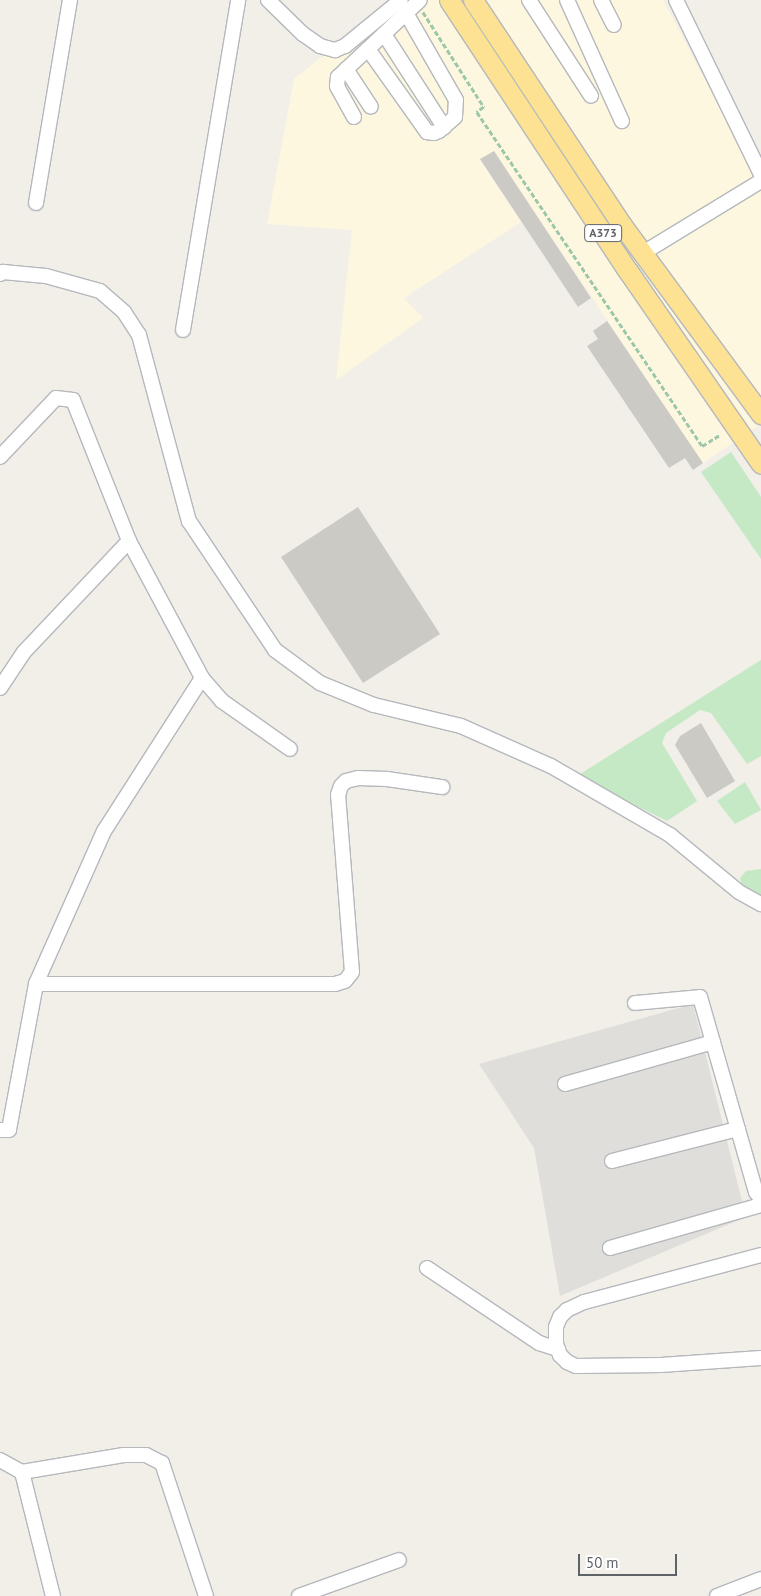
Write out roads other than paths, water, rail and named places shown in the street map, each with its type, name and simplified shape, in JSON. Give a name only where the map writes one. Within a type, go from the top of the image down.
[{"type":"highway","name":"A373","points":[[449,0],[628,271],[761,464]]},
{"type":"highway","name":"A373","points":[[473,0],[644,253],[761,414]]},
{"type":"street","points":[[36,203],[70,0]]},
{"type":"street","points":[[183,330],[238,0]]},
{"type":"street","points":[[268,0],[309,38],[320,46],[335,50],[346,46],[403,7],[418,1]]},
{"type":"street","points":[[529,0],[591,96]]},
{"type":"street","points":[[566,0],[622,121]]},
{"type":"street","points":[[601,0],[614,25]]},
{"type":"street","points":[[676,0],[761,174]]},
{"type":"street","points":[[354,116],[337,86],[338,77],[384,34],[403,7]]},
{"type":"street","points":[[368,49],[427,132],[434,134],[455,117],[456,100],[403,7]]},
{"type":"street","points":[[384,34],[444,127]]},
{"type":"street","points":[[346,69],[371,107]]},
{"type":"street","points":[[644,253],[761,181]]},
{"type":"street","points":[[0,274],[3,272],[46,276],[100,291],[124,312],[138,335],[189,521],[275,650],[320,683],[374,705],[462,726],[551,766],[670,835],[739,892],[761,904]]},
{"type":"street","points":[[0,457],[56,398],[73,400],[129,541],[202,678],[222,700],[290,749]]},
{"type":"street","points":[[0,688],[24,652],[129,541]]},
{"type":"street","points":[[0,1130],[9,1130],[36,984],[104,831],[202,678]]},
{"type":"street","points":[[36,984],[335,984],[345,981],[352,972],[338,795],[341,786],[346,781],[358,778],[387,779],[442,787]]},
{"type":"street","points":[[635,1002],[700,997],[756,1192],[761,1199]]},
{"type":"street","points":[[565,1084],[713,1042]]},
{"type":"street","points":[[612,1161],[738,1129]]},
{"type":"street","points":[[610,1248],[761,1204]]},
{"type":"street","points":[[761,1255],[584,1302],[567,1310],[557,1322],[558,1349],[562,1359],[576,1366],[662,1365],[761,1358]]},
{"type":"street","points":[[427,1268],[539,1344],[558,1349]]},
{"type":"street","points":[[0,1460],[22,1472],[124,1455],[146,1454],[162,1463],[206,1596]]},
{"type":"street","points":[[22,1472],[53,1596]]},
{"type":"street","points":[[299,1596],[399,1560]]},
{"type":"street","points":[[717,1596],[761,1579]]}]
